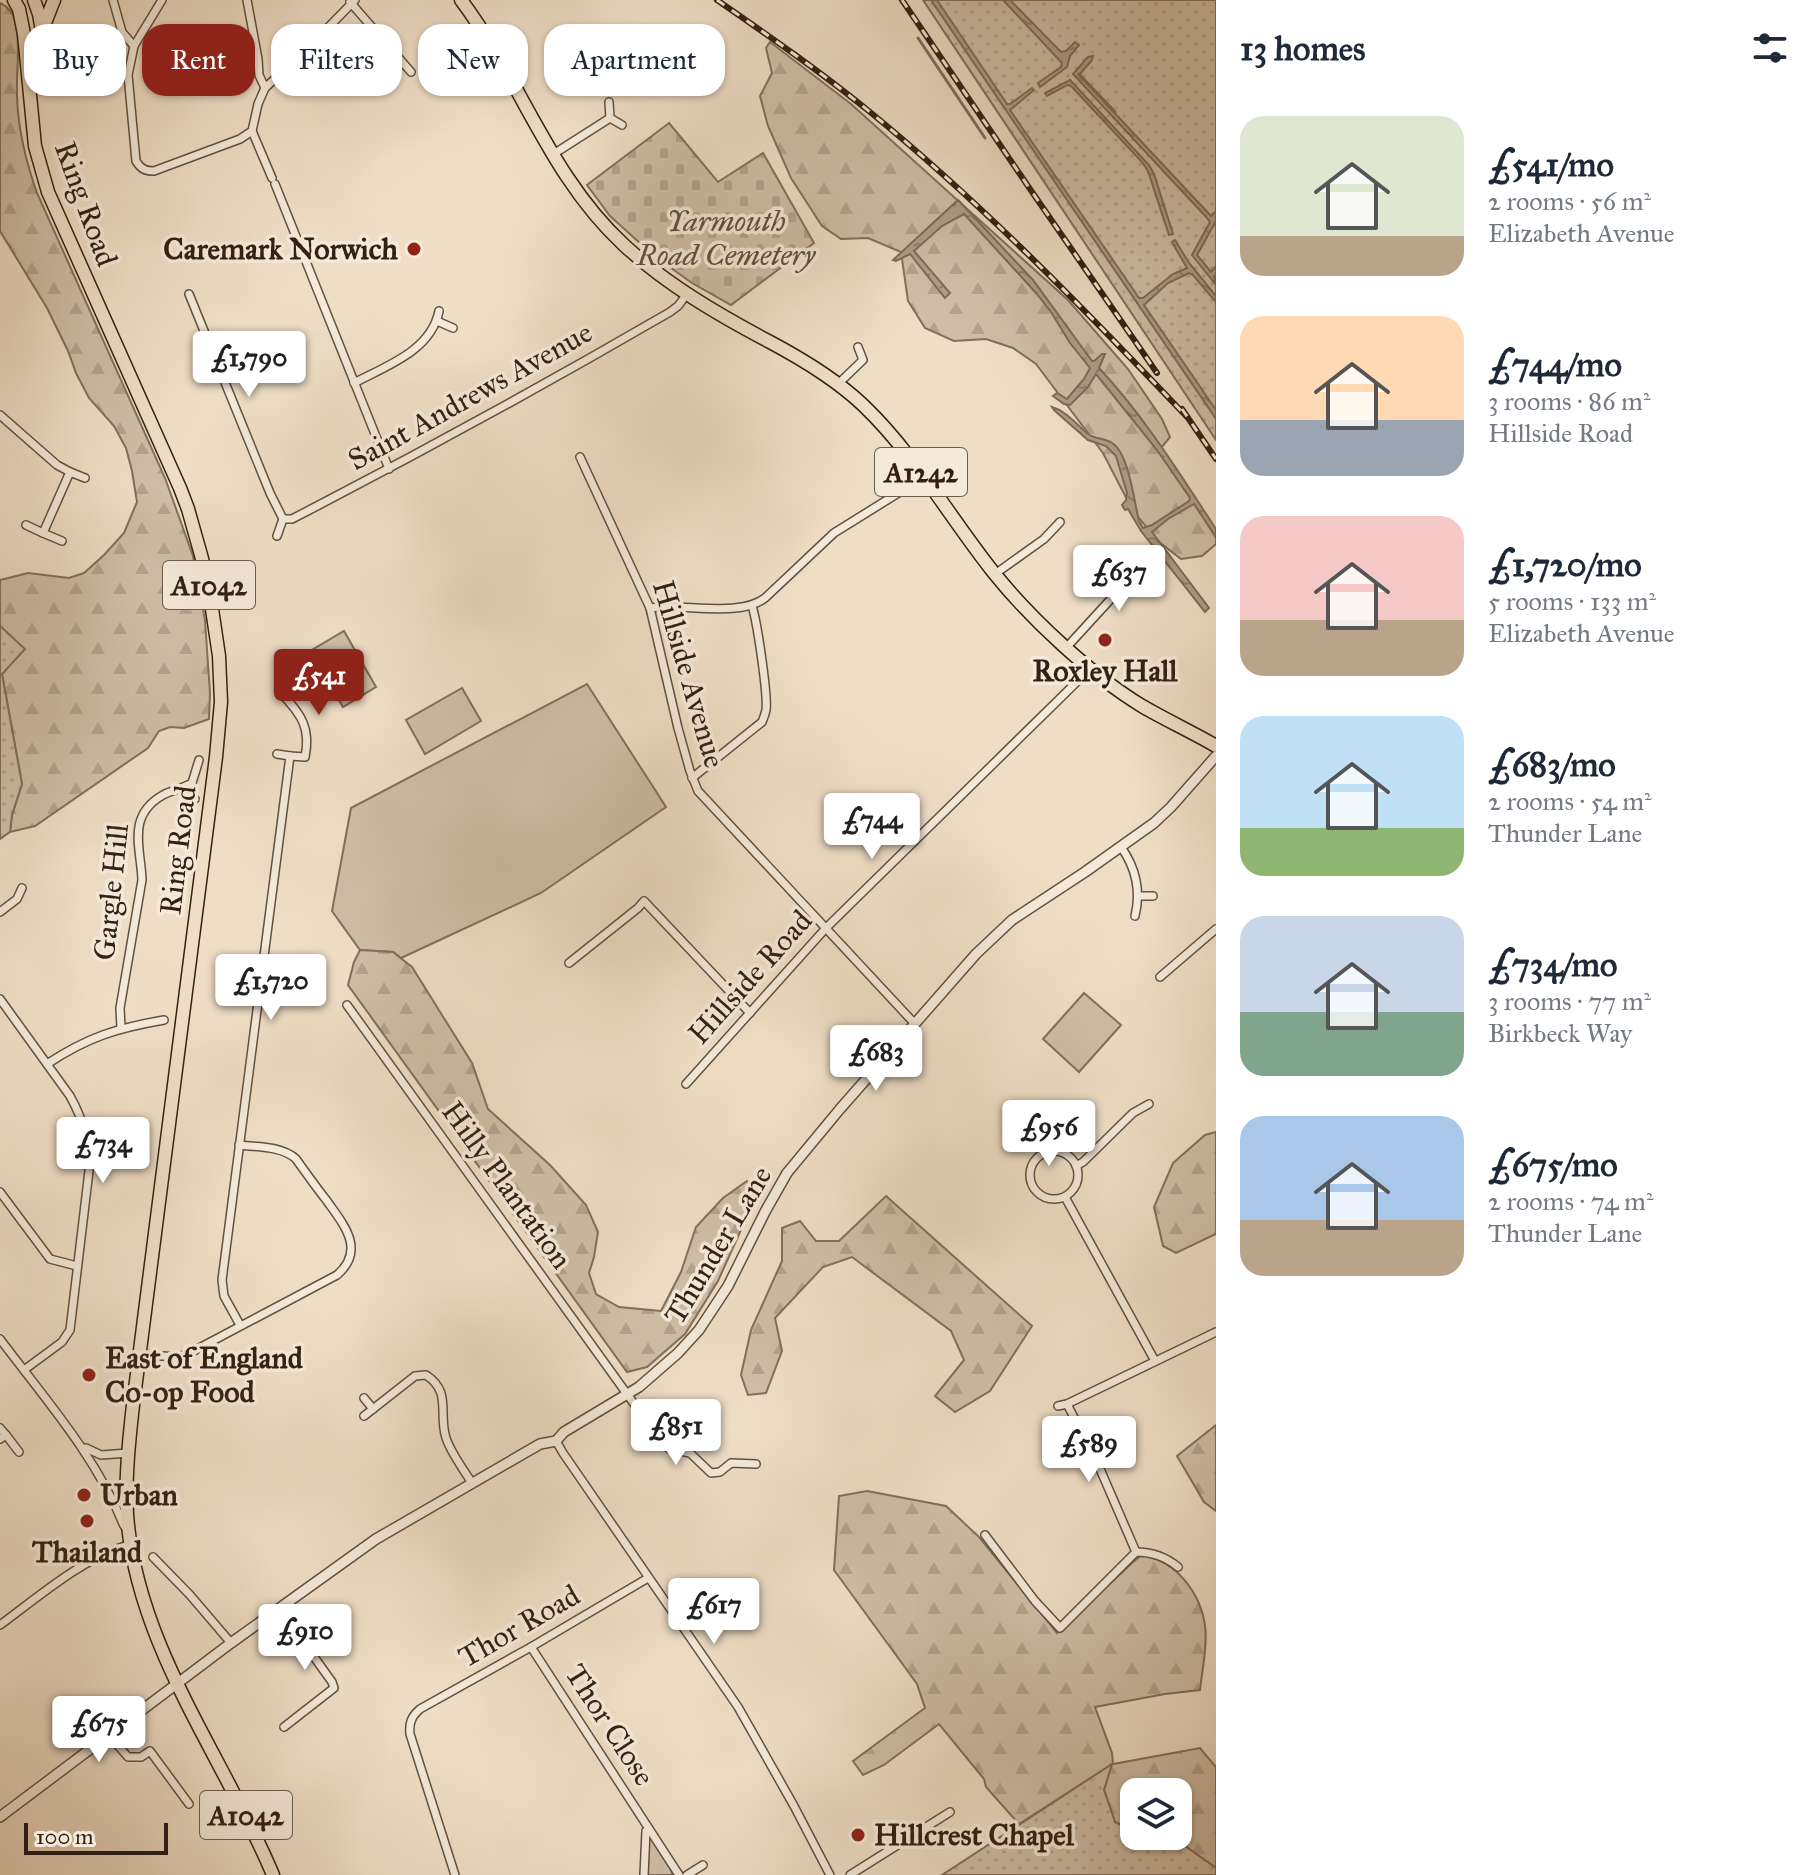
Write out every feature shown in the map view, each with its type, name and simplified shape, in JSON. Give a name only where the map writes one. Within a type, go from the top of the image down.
[{"type":"main road","name":"A1042","points":[[45,24],[54,0]]},
{"type":"main road","name":"A1242","points":[[461,0],[488,39],[552,155],[573,188],[606,229],[652,269],[687,294],[783,348],[863,404],[924,477],[995,574],[1066,648],[1142,706],[1216,746]]},
{"type":"main road","name":"Ring Road","points":[[25,2],[39,14],[41,24]]},
{"type":"main road","name":"Ring Road","points":[[25,2],[30,24]]},
{"type":"main road","name":"Ring Road","points":[[30,96],[35,146],[48,192],[188,509],[208,582],[218,643],[221,702],[210,810],[128,1453],[127,1516],[137,1576],[150,1620],[177,1683]]},
{"type":"main road","name":"A1042","points":[[177,1683],[238,1798],[273,1875]]},
{"type":"street","points":[[113,0],[122,32],[134,46]]},
{"type":"street","points":[[162,0],[134,46],[128,75],[136,161],[147,171],[240,139],[252,131],[265,88],[316,40],[351,1],[411,72]]},
{"type":"street","points":[[247,0],[259,75],[265,88]]},
{"type":"street","points":[[609,102],[610,118]]},
{"type":"street","points":[[552,155],[610,118]]},
{"type":"street","points":[[610,118],[622,125]]},
{"type":"street","points":[[252,131],[389,469]]},
{"type":"street","points":[[189,294],[283,519],[277,536]]},
{"type":"street","name":"Saint Andrews Avenue","points":[[283,519],[292,519],[389,469],[670,312],[687,294]]},
{"type":"street","points":[[354,383],[416,348],[427,338],[439,311]]},
{"type":"street","points":[[437,321],[453,328]]},
{"type":"street","points":[[837,385],[866,359],[858,347]]},
{"type":"street","points":[[0,415],[57,465],[85,478]]},
{"type":"street","name":"Hillside Avenue","points":[[580,457],[650,608],[692,778],[701,795],[915,1024]]},
{"type":"street","points":[[43,533],[70,472]]},
{"type":"street","points":[[650,608],[752,606],[765,598],[834,533],[924,477]]},
{"type":"street","points":[[995,574],[1044,539],[1060,522]]},
{"type":"street","points":[[26,525],[62,541]]},
{"type":"street","points":[[1107,577],[1128,597]]},
{"type":"street","points":[[1066,648],[1120,589]]},
{"type":"street","points":[[692,778],[762,722],[766,713],[752,606]]},
{"type":"street","name":"Hillside Road","points":[[686,1084],[826,928],[1091,668]]},
{"type":"street","points":[[277,754],[305,757],[309,741],[304,721],[282,694]]},
{"type":"street","points":[[240,1325],[222,1288],[290,756]]},
{"type":"street","name":"Thunder Lane","points":[[0,1817],[231,1643],[376,1539],[540,1444],[556,1441],[564,1432],[656,1373],[699,1330],[728,1286],[787,1173],[976,954],[1012,920],[1154,823],[1216,756]]},
{"type":"street","points":[[195,799],[186,786],[192,783],[199,760]]},
{"type":"street","name":"Gargle Hill","points":[[121,1028],[120,1008],[142,880],[138,828],[151,804],[161,796],[186,786]]},
{"type":"street","points":[[1121,847],[1136,875],[1138,896],[1135,916]]},
{"type":"street","points":[[0,912],[17,899],[22,888]]},
{"type":"street","points":[[1138,896],[1153,896]]},
{"type":"street","points":[[569,963],[644,901],[750,1013]]},
{"type":"street","points":[[1160,977],[1216,929]]},
{"type":"street","points":[[0,999],[70,1096],[80,1113],[89,1149],[89,1171],[68,1336],[24,1370]]},
{"type":"street","name":"Hilly Plantation","points":[[347,1005],[663,1444],[670,1449],[690,1453],[711,1473],[720,1472],[731,1463],[752,1464],[748,1473]]},
{"type":"street","points":[[47,1064],[95,1036],[164,1020]]},
{"type":"street","points":[[1131,1102],[1137,1111]]},
{"type":"street","points":[[1076,1166],[1137,1111],[1149,1104]]},
{"type":"street","points":[[139,1354],[186,1355],[337,1275],[349,1261],[348,1233],[296,1159],[281,1151],[239,1145]]},
{"type":"street","points":[[1045,1152],[1062,1152],[1076,1166],[1077,1184],[1065,1197],[1048,1200],[1040,1196],[1029,1181],[1031,1165],[1045,1152]]},
{"type":"street","points":[[0,1192],[50,1259],[77,1266]]},
{"type":"street","points":[[1065,1197],[1155,1361]]},
{"type":"street","points":[[1058,1406],[1216,1332]]},
{"type":"street","points":[[0,1339],[81,1444],[109,1493],[131,1544],[105,1552],[0,1625]]},
{"type":"street","points":[[364,1416],[415,1376],[426,1375],[433,1379],[442,1395],[446,1439],[472,1483]]},
{"type":"street","points":[[364,1398],[373,1409]]},
{"type":"street","points":[[1067,1404],[1097,1462],[1136,1552]]},
{"type":"street","points":[[0,1428],[3,1437],[19,1452]]},
{"type":"street","points":[[556,1441],[753,1732],[830,1875]]},
{"type":"street","points":[[81,1444],[101,1455],[128,1453]]},
{"type":"street","points":[[985,1535],[1035,1601],[1060,1628],[1136,1552],[1149,1552],[1178,1567]]},
{"type":"street","points":[[153,1557],[231,1643]]},
{"type":"street","name":"Thor Road","points":[[455,1875],[410,1734],[413,1716],[420,1709],[648,1578]]},
{"type":"street","points":[[279,1608],[334,1688],[284,1727]]},
{"type":"street","name":"Thor Close","points":[[531,1647],[679,1875]]},
{"type":"street","points":[[109,1735],[128,1757],[141,1757],[150,1751],[189,1804]]},
{"type":"street","points":[[850,1875],[950,1812]]},
{"type":"street","name":"Thor Close","points":[[644,1875],[645,1840],[649,1829]]},
{"type":"street","points":[[687,1875],[703,1865]]},
{"type":"green space","points":[[923,0],[1216,0],[1216,440]]},
{"type":"green space","points":[[0,3],[10,10],[15,21],[19,121],[37,193],[165,478],[193,556],[205,620],[210,693],[209,719],[184,728],[170,727],[159,731],[148,748],[35,826],[10,832],[22,784],[2,674],[24,649],[0,626],[0,580],[28,573],[69,578],[84,573],[124,533],[137,502],[126,448],[114,426],[89,398],[47,308],[0,231]]},
{"type":"green space","points":[[770,42],[851,104],[1068,300],[1128,369],[1162,419],[1170,437],[1161,448],[1216,538],[1216,544],[1202,556],[1181,559],[1159,542],[1133,511],[1103,453],[1036,364],[1013,348],[986,339],[954,341],[925,328],[908,301],[901,252],[868,238],[841,239],[822,226],[791,178],[768,126],[760,96],[772,73],[766,48]]},
{"type":"green space","name":"Yarmouth Road Cemetery","points":[[669,123],[718,182],[763,153],[814,243],[731,305],[692,283],[653,255],[610,216],[587,185]]},
{"type":"green space","points":[[0,626],[25,649],[2,674],[22,784],[10,832],[0,839]]},
{"type":"green space","points":[[344,631],[376,687],[343,707],[310,651]]},
{"type":"green space","points":[[587,684],[666,807],[541,893],[401,958],[393,952],[360,950],[332,911],[351,808]]},
{"type":"green space","points":[[462,688],[481,721],[425,754],[406,720]]},
{"type":"green space","points":[[360,950],[393,952],[412,967],[472,1063],[488,1109],[550,1165],[586,1205],[598,1232],[589,1273],[596,1294],[619,1307],[661,1311],[681,1272],[696,1227],[723,1198],[747,1181],[759,1190],[718,1281],[685,1334],[647,1367],[627,1372],[348,985]]},
{"type":"green space","points":[[1084,993],[1121,1025],[1079,1072],[1043,1039]]},
{"type":"green space","points":[[1216,1132],[1216,1234],[1176,1253],[1163,1246],[1154,1207],[1173,1163],[1205,1135]]},
{"type":"green space","points":[[886,1196],[1032,1326],[990,1391],[955,1412],[935,1396],[964,1360],[951,1331],[852,1257],[823,1267],[775,1318],[782,1351],[766,1393],[748,1395],[741,1375],[751,1330],[782,1261],[782,1228],[800,1221],[816,1241],[839,1241]]},
{"type":"green space","points":[[1216,1425],[1216,1511],[1204,1502],[1177,1456]]},
{"type":"green space","points":[[867,1491],[946,1506],[979,1537],[1057,1633],[1142,1555],[1176,1571],[1192,1591],[1203,1614],[1206,1633],[1200,1690],[1095,1707],[1113,1764],[1200,1748],[1216,1767],[1216,1868],[1191,1850],[1192,1778],[1120,1778],[1120,1824],[1115,1822],[1104,1790],[1111,1765],[1019,1824],[986,1787],[984,1779],[939,1724],[884,1765],[863,1775],[853,1761],[925,1708],[917,1684],[834,1570],[839,1496]]},
{"type":"green space","points":[[1112,1764],[1104,1790],[1115,1822],[1120,1824],[1120,1850],[1191,1850],[1216,1868],[1216,1875],[942,1875]]},
{"type":"green space","points":[[652,1839],[673,1875],[647,1875],[649,1840]]},
{"type":"water","points":[[931,0],[937,0],[1007,104],[1032,88],[1034,90],[1010,110],[1139,298],[1187,268],[1172,242],[1175,240],[1216,296],[1216,302],[1189,273],[1168,283],[1144,305],[1216,410],[1216,419]]},
{"type":"water","points":[[1003,0],[1010,0],[1061,52],[1075,42],[1079,45],[1070,56],[1067,67],[1040,87],[1038,83],[1061,67],[1062,63]]},
{"type":"water","points":[[1093,56],[1079,75],[1211,216],[1216,211],[1216,221],[1197,255],[1211,272],[1216,266],[1216,285],[1192,255],[1210,222],[1208,219],[1073,74],[1088,57]]},
{"type":"water","points":[[1070,80],[1149,165],[1173,234],[1169,235],[1148,171],[1142,162],[1071,86],[1067,85],[1047,96],[1045,93]]},
{"type":"water","points":[[958,200],[1033,280],[1092,361],[1105,354],[1099,368],[1146,426],[1216,529],[1216,537],[1194,504],[1152,532],[1209,608],[1205,612],[1122,505],[1127,493],[1116,456],[1106,446],[1088,440],[1052,407],[1088,434],[1109,441],[1118,448],[1127,467],[1143,528],[1190,498],[1157,450],[1096,374],[1070,405],[1053,396],[1057,393],[1067,399],[1090,368],[1036,293],[964,214],[942,226],[914,251],[950,293],[945,298],[910,254],[893,260]]},
{"type":"waterway","points":[[918,38],[985,138]]},
{"type":"waterway","points":[[1079,74],[1115,112]]},
{"type":"railway","points":[[717,0],[795,54],[912,147],[994,221],[1187,417]]},
{"type":"railway","points":[[902,0],[1157,373]]},
{"type":"railway","points":[[1182,409],[1216,459]]},
{"type":"place","name":"Caremark Norwich","points":[[414,249]]},
{"type":"place","name":"Roxley Hall","points":[[1105,640]]},
{"type":"place","name":"East of England Co-op Food","points":[[89,1375]]},
{"type":"place","name":"Urban","points":[[84,1495]]},
{"type":"place","name":"Thailand","points":[[87,1521]]},
{"type":"place","name":"Hillcrest Chapel","points":[[858,1835]]}]
